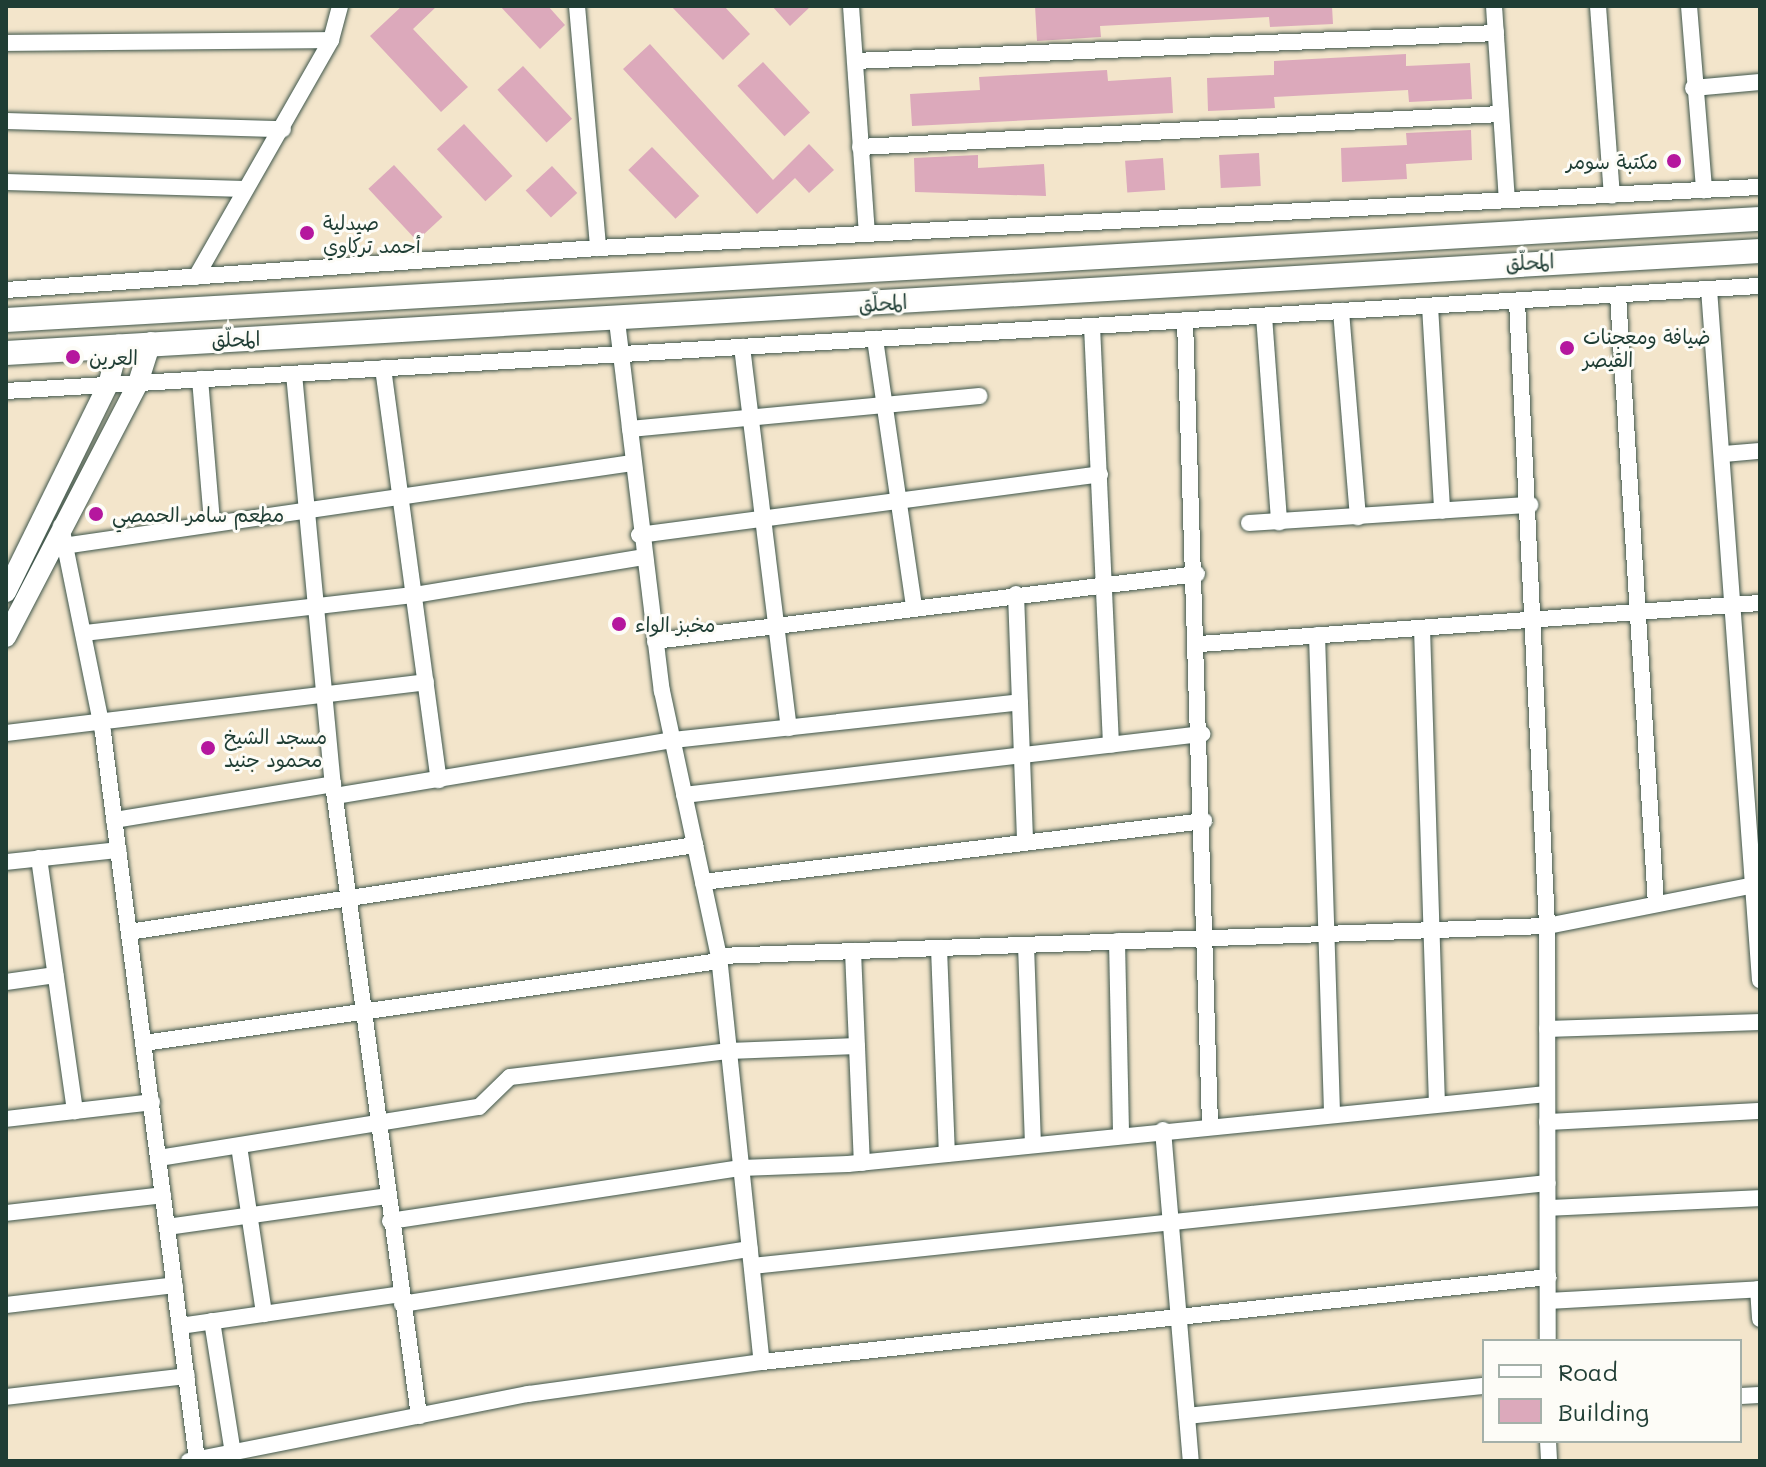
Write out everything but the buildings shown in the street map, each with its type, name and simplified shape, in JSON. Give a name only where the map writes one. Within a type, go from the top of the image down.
[{"type":"highway","name":"المحلّق","points":[[6,320],[1760,219]]},
{"type":"highway","name":"المحلّق","points":[[6,353],[151,342],[617,321],[1760,251]]},
{"type":"main road","points":[[6,637],[41,567],[66,535],[138,383],[151,342]]},
{"type":"main road","points":[[6,592],[13,561],[108,385],[119,344]]},
{"type":"street","points":[[196,277],[331,40],[340,6]]},
{"type":"street","points":[[577,6],[598,248]]},
{"type":"street","points":[[851,6],[867,233]]},
{"type":"street","points":[[1494,6],[1507,200]]},
{"type":"street","points":[[1598,6],[1612,195]]},
{"type":"street","points":[[1689,6],[1693,88],[1704,190]]},
{"type":"street","points":[[855,61],[1496,33]]},
{"type":"street","points":[[6,43],[331,40]]},
{"type":"street","points":[[1693,88],[1760,82]]},
{"type":"street","points":[[860,147],[1500,114]]},
{"type":"street","points":[[6,121],[283,129]]},
{"type":"street","points":[[6,182],[245,189]]},
{"type":"street","points":[[6,290],[598,248],[1760,187]]},
{"type":"street","points":[[6,391],[1760,286]]},
{"type":"street","points":[[1709,289],[1758,884],[1760,980]]},
{"type":"street","points":[[1618,295],[1656,904]]},
{"type":"street","points":[[1517,301],[1537,619],[1547,926],[1548,1339]]},
{"type":"street","points":[[1430,306],[1442,511]]},
{"type":"street","points":[[1341,311],[1358,517]]},
{"type":"street","points":[[1264,316],[1279,522]]},
{"type":"street","points":[[1185,320],[1200,644],[1210,1125]]},
{"type":"street","points":[[617,321],[639,535],[655,641],[719,958],[762,1362]]},
{"type":"street","points":[[1092,326],[1111,745]]},
{"type":"street","points":[[875,339],[890,405],[914,607]]},
{"type":"street","points":[[742,347],[766,518],[789,728]]},
{"type":"street","points":[[383,368],[439,780]]},
{"type":"street","points":[[294,374],[322,693],[377,1125],[419,1416]]},
{"type":"street","points":[[200,379],[212,523]]},
{"type":"street","points":[[630,429],[979,396]]},
{"type":"street","points":[[1724,454],[1760,451]]},
{"type":"street","points":[[632,463],[212,523],[66,535],[102,727],[187,1376],[192,1461],[419,1416],[762,1362],[1548,1277]]},
{"type":"street","points":[[639,535],[1100,474]]},
{"type":"street","points":[[1249,523],[1530,505]]},
{"type":"street","points":[[85,633],[414,595],[643,557]]},
{"type":"street","points":[[13,561],[41,567]]},
{"type":"street","points":[[655,641],[1105,582],[1197,574]]},
{"type":"street","points":[[1016,594],[1025,843]]},
{"type":"street","points":[[1200,644],[1760,603]]},
{"type":"street","points":[[1422,628],[1437,1104]]},
{"type":"street","points":[[1317,635],[1332,1114]]},
{"type":"street","points":[[6,733],[102,727],[322,693],[426,682]]},
{"type":"street","points":[[114,820],[334,790],[439,780],[673,740],[1020,702]]},
{"type":"street","points":[[684,795],[1202,734]]},
{"type":"street","points":[[703,882],[1204,821]]},
{"type":"street","points":[[129,932],[695,845]]},
{"type":"street","points":[[6,862],[118,850]]},
{"type":"street","points":[[39,858],[75,1111]]},
{"type":"street","points":[[144,1043],[719,958],[1547,926],[1758,884]]},
{"type":"street","points":[[1117,941],[1121,1135]]},
{"type":"street","points":[[1026,945],[1033,1144]]},
{"type":"street","points":[[939,948],[947,1154]]},
{"type":"street","points":[[853,951],[862,1163]]},
{"type":"street","points":[[6,982],[56,975]]},
{"type":"street","points":[[1547,1029],[1760,1022]]},
{"type":"street","points":[[159,1158],[479,1107],[510,1077],[729,1051],[857,1046]]},
{"type":"street","points":[[390,1221],[741,1168],[862,1163],[1210,1125],[1547,1094]]},
{"type":"street","points":[[6,1119],[152,1102]]},
{"type":"street","points":[[1547,1122],[1760,1111]]},
{"type":"street","points":[[1163,1130],[1191,1461]]},
{"type":"street","points":[[239,1146],[264,1314]]},
{"type":"street","points":[[180,1326],[751,1257],[1548,1183]]},
{"type":"street","points":[[6,1213],[163,1195]]},
{"type":"street","points":[[167,1227],[387,1196]]},
{"type":"street","points":[[1548,1208],[1760,1198]]},
{"type":"street","points":[[6,1305],[175,1285]]},
{"type":"street","points":[[1548,1301],[1759,1289],[1760,1319]]},
{"type":"street","points":[[212,1321],[233,1453]]},
{"type":"street","points":[[6,1397],[187,1376]]},
{"type":"street","points":[[1187,1416],[1482,1386]]},
{"type":"place","name":"مكتبة سومر","points":[[1674,161]]},
{"type":"place","name":"صيدلية أحمد تركاوي","points":[[307,233]]},
{"type":"place","name":"ضيافة ومعجنات القيصر","points":[[1567,348]]},
{"type":"place","name":"العرين","points":[[73,357]]},
{"type":"place","name":"مطعم سامر الحمصي","points":[[96,514]]},
{"type":"place","name":"مخبز الواء","points":[[619,624]]},
{"type":"place","name":"مسجد الشيخ محمود جنيد","points":[[208,748]]}]
